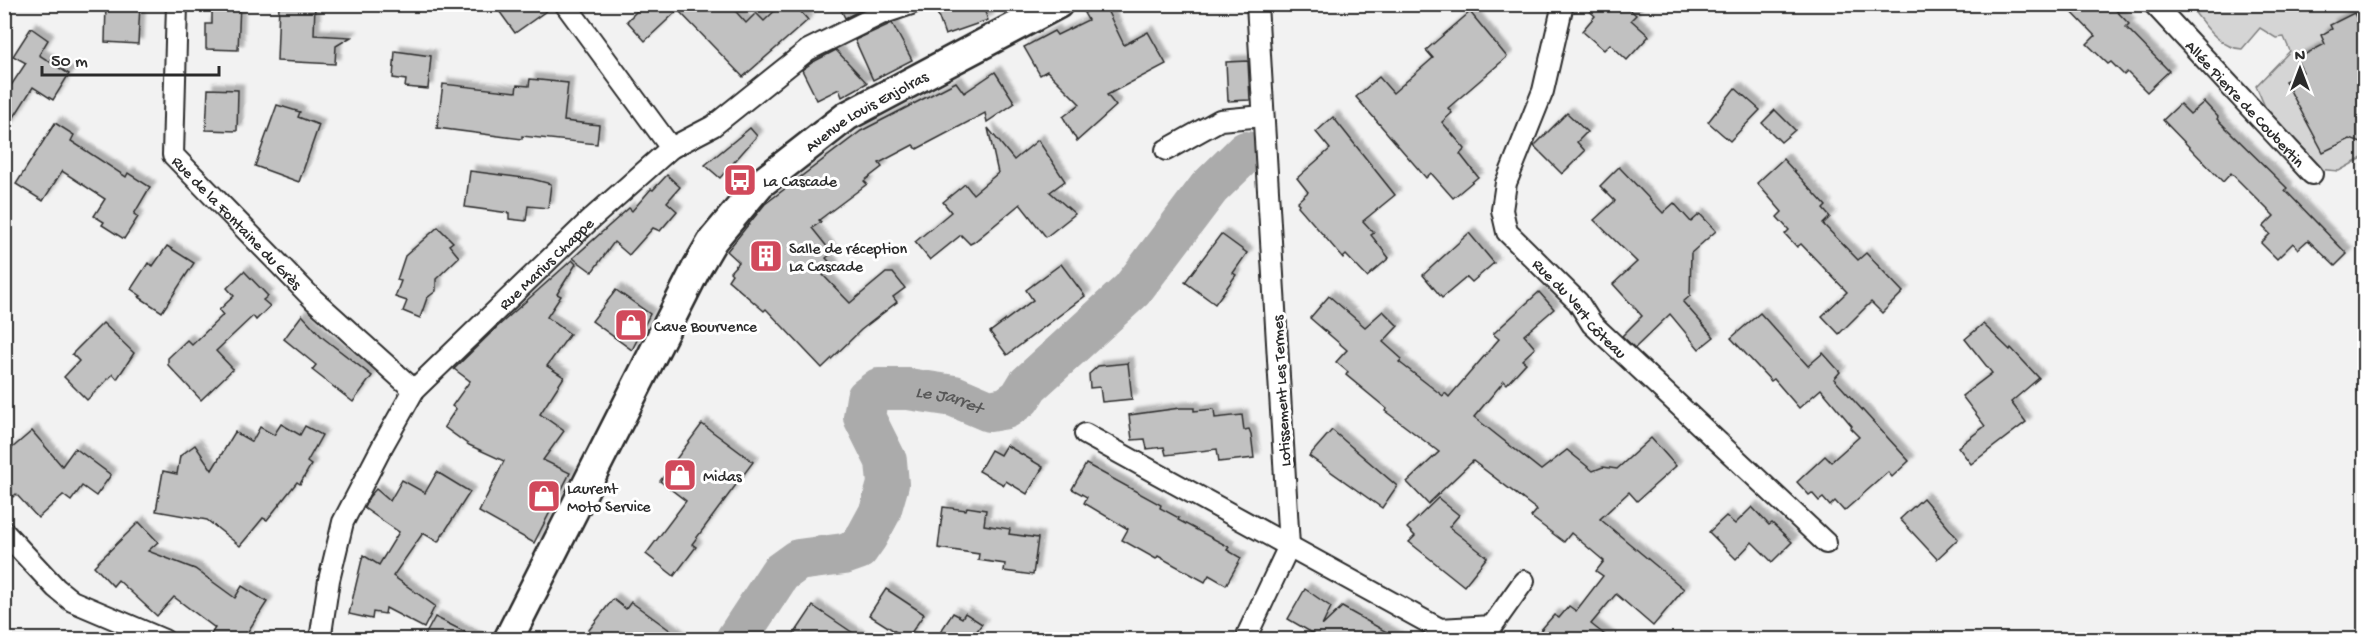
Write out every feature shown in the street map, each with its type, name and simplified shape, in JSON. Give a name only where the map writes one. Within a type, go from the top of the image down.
[{"type":"main road","name":"Avenue Louis Enjolras","points":[[508,639],[696,269],[713,240],[752,192],[847,116],[1058,4]]},
{"type":"street","name":"Rue de la Fontaine du Grès","points":[[177,4],[173,155],[313,299],[414,390]]},
{"type":"street","points":[[565,4],[671,148]]},
{"type":"street","name":"Rue Marius Chappe","points":[[320,639],[329,580],[343,522],[414,390],[590,220],[671,148],[713,126],[808,50],[881,14],[911,4]]},
{"type":"street","name":"Lotissement Les Termes","points":[[1248,633],[1289,546],[1257,4]]},
{"type":"street","name":"Rue du Vert Côteau","points":[[1563,4],[1544,91],[1506,183],[1502,210],[1508,232],[1578,302],[1592,324],[1826,543]]},
{"type":"street","name":"Allée Pierre de Coubertin","points":[[2154,4],[2312,174]]},
{"type":"street","points":[[1166,150],[1220,120],[1263,116]]},
{"type":"street","points":[[1085,434],[1440,629],[1492,626],[1524,581]]},
{"type":"street","points":[[4,532],[56,588],[72,601],[164,639]]},
{"type":"shaded area","points":[[2189,5],[2364,5],[2364,157],[2339,171],[2316,169],[2269,116],[2256,86],[2290,51],[2284,37],[2276,38],[2260,28],[2242,49],[2233,48],[2218,39]]},
{"type":"building","points":[[106,4],[140,4],[138,44],[105,42]]},
{"type":"building","points":[[212,4],[240,4],[238,50],[206,49],[206,24],[212,24]]},
{"type":"building","points":[[279,4],[315,4],[314,35],[351,37],[336,46],[335,64],[277,61]]},
{"type":"building","points":[[494,4],[553,4],[553,6],[515,33]]},
{"type":"building","points":[[644,4],[729,4],[746,23],[756,13],[764,21],[782,4],[794,4],[808,20],[743,77],[678,10],[645,41],[627,21]]},
{"type":"building","points":[[838,4],[873,4],[845,18]]},
{"type":"building","points":[[934,4],[982,4],[988,20],[945,35]]},
{"type":"building","points":[[1104,4],[1124,45],[1148,32],[1166,64],[1107,95],[1116,106],[1077,141],[1063,117],[1080,104],[1047,71],[1040,75],[1024,47],[1054,31],[1057,35],[1088,20],[1084,13]]},
{"type":"building","points":[[1582,4],[1624,4],[1636,15],[1631,20],[1649,36],[1627,60],[1610,44],[1604,50],[1582,31],[1595,16]]},
{"type":"building","points":[[2064,4],[2110,4],[2129,24],[2126,27],[2169,71],[2147,92],[2127,72],[2124,75],[2111,62],[2108,64],[2087,44],[2095,36]]},
{"type":"building","points":[[1470,12],[1507,57],[1448,108],[1452,113],[1442,122],[1465,149],[1460,154],[1478,177],[1453,198],[1431,173],[1426,178],[1356,97],[1379,77],[1393,93],[1433,58],[1426,50]]},
{"type":"building","points":[[2364,12],[2364,144],[2350,139],[2323,152],[2285,81],[2303,72],[2296,59],[2325,44],[2321,35],[2332,29],[2330,25],[2354,13],[2356,17]]},
{"type":"building","points":[[892,23],[912,60],[873,80],[855,40]]},
{"type":"building","points":[[31,28],[48,40],[39,55],[69,74],[53,100],[33,87],[4,133],[4,96],[26,63],[13,56]]},
{"type":"building","points":[[836,50],[867,83],[842,97],[839,89],[817,100],[802,70]]},
{"type":"building","points":[[395,51],[431,56],[428,89],[405,87],[406,80],[393,78]]},
{"type":"building","points":[[1248,61],[1250,100],[1228,101],[1226,62]]},
{"type":"building","points":[[995,72],[1015,103],[987,122],[985,113],[917,149],[913,145],[879,163],[882,167],[864,181],[867,184],[819,220],[821,222],[812,228],[832,253],[826,258],[833,266],[823,275],[850,303],[886,273],[893,273],[905,288],[893,297],[897,302],[861,330],[822,368],[766,309],[764,311],[728,280],[732,274],[730,272],[739,262],[727,251],[765,204],[861,131],[956,82],[964,93]]},
{"type":"building","points":[[530,79],[568,83],[564,121],[599,125],[597,144],[522,136],[522,139],[437,128],[443,84],[516,92],[517,85],[529,86]]},
{"type":"building","points":[[1735,88],[1760,110],[1730,141],[1708,122]]},
{"type":"building","points":[[208,89],[238,90],[237,131],[206,130]]},
{"type":"building","points":[[2204,102],[2218,117],[2217,119],[2287,188],[2285,190],[2347,254],[2335,266],[2308,240],[2298,249],[2293,243],[2277,259],[2261,243],[2270,234],[2263,227],[2274,216],[2231,173],[2223,182],[2163,120],[2180,104],[2190,114]]},
{"type":"building","points":[[277,105],[300,112],[298,117],[319,125],[299,182],[255,166]]},
{"type":"building","points":[[1775,110],[1795,130],[1781,142],[1762,123]]},
{"type":"building","points":[[1567,113],[1587,132],[1577,142],[1585,151],[1562,174],[1534,146]]},
{"type":"building","points":[[1333,117],[1395,195],[1363,221],[1374,233],[1371,235],[1389,258],[1367,277],[1346,255],[1343,258],[1297,202],[1308,192],[1297,178],[1330,149],[1316,132]]},
{"type":"building","points":[[55,123],[74,135],[71,141],[126,177],[128,173],[150,187],[134,214],[138,217],[124,239],[102,225],[104,222],[94,216],[105,199],[62,171],[43,201],[16,184]]},
{"type":"building","points":[[750,128],[757,136],[720,178],[705,165]]},
{"type":"building","points":[[988,128],[1014,160],[1038,140],[1065,181],[1050,192],[1075,214],[1046,237],[1020,204],[974,242],[970,244],[961,235],[930,260],[915,242],[951,212],[943,202],[965,184],[973,194],[998,173]]},
{"type":"building","points":[[1783,159],[1826,206],[1823,209],[1830,217],[1823,224],[1858,260],[1866,253],[1903,292],[1882,313],[1871,302],[1839,334],[1822,316],[1847,292],[1801,244],[1797,247],[1785,234],[1789,230],[1777,217],[1782,212],[1757,183]]},
{"type":"building","points":[[1619,167],[1663,213],[1674,203],[1691,222],[1700,214],[1716,231],[1691,253],[1690,296],[1683,302],[1714,337],[1699,349],[1670,314],[1635,348],[1622,336],[1642,316],[1613,284],[1637,262],[1594,220],[1615,201],[1600,186]]},
{"type":"building","points":[[470,171],[532,179],[551,184],[548,208],[528,206],[526,221],[509,219],[509,213],[465,207]]},
{"type":"building","points":[[667,175],[680,187],[667,202],[677,211],[660,231],[653,228],[629,255],[614,242],[592,272],[573,258],[629,208],[632,211]]},
{"type":"building","points":[[438,227],[453,242],[449,245],[459,257],[436,279],[436,291],[427,298],[420,318],[403,311],[407,301],[395,297],[401,281],[397,280],[405,256]]},
{"type":"building","points":[[1469,233],[1494,263],[1472,282],[1467,277],[1442,298],[1423,275]]},
{"type":"building","points":[[1221,234],[1247,253],[1233,273],[1236,275],[1215,304],[1185,282]]},
{"type":"building","points":[[167,246],[194,263],[162,312],[131,289],[148,263],[153,266]]},
{"type":"building","points":[[572,260],[576,264],[557,294],[561,296],[547,317],[570,334],[547,366],[564,377],[540,414],[564,431],[543,460],[570,473],[534,543],[479,512],[504,461],[469,445],[444,427],[456,409],[452,406],[470,381],[454,369]]},
{"type":"building","points":[[1061,264],[1085,296],[1007,355],[990,332],[1033,300],[1026,290]]},
{"type":"building","points":[[244,271],[268,296],[263,300],[270,306],[256,320],[253,316],[216,351],[233,369],[201,400],[168,365],[168,358],[187,340],[192,345],[223,315],[219,310],[234,296],[227,288]]},
{"type":"building","points":[[616,290],[650,314],[632,350],[592,321]]},
{"type":"building","points":[[1539,292],[1554,309],[1524,335],[1535,348],[1522,360],[1526,363],[1507,384],[1504,381],[1474,417],[1541,470],[1567,450],[1593,471],[1603,467],[1617,469],[1651,438],[1676,466],[1637,501],[1629,492],[1600,519],[1684,589],[1653,626],[1616,594],[1591,624],[1610,639],[1533,639],[1554,615],[1559,618],[1569,606],[1576,611],[1603,576],[1596,571],[1604,561],[1571,533],[1564,542],[1531,517],[1537,510],[1473,461],[1428,504],[1407,482],[1439,452],[1385,411],[1387,409],[1346,375],[1348,372],[1336,362],[1347,350],[1310,318],[1329,296],[1365,327],[1383,311],[1398,326],[1383,342],[1402,359],[1399,362],[1443,396],[1445,393],[1449,397],[1499,339],[1493,334]]},
{"type":"building","points":[[1760,313],[1808,366],[1823,353],[1840,372],[1834,379],[1909,461],[1892,477],[1888,472],[1844,511],[1835,501],[1830,506],[1823,498],[1819,501],[1812,493],[1809,495],[1797,482],[1825,456],[1831,462],[1859,437],[1821,389],[1799,408],[1774,379],[1771,381],[1731,338]]},
{"type":"building","points":[[302,315],[322,337],[372,376],[353,402],[312,370],[316,365],[284,339]]},
{"type":"building","points":[[103,323],[134,353],[117,379],[113,374],[87,400],[64,377],[79,361],[72,354]]},
{"type":"building","points":[[1983,324],[2010,350],[2011,348],[2039,378],[2011,402],[2026,422],[1971,464],[1958,447],[1985,426],[1962,396],[1992,373],[1965,339]]},
{"type":"building","points":[[1128,363],[1132,399],[1102,402],[1100,387],[1090,388],[1089,374],[1098,366]]},
{"type":"building","points":[[1194,408],[1194,411],[1214,409],[1215,418],[1242,415],[1244,430],[1249,429],[1251,434],[1254,458],[1219,462],[1217,449],[1166,455],[1164,447],[1147,449],[1145,439],[1132,440],[1129,415]]},
{"type":"building","points":[[281,424],[300,435],[305,426],[322,435],[307,462],[311,465],[300,484],[297,482],[267,520],[263,518],[240,546],[207,520],[156,511],[163,471],[177,474],[180,456],[195,445],[212,470],[235,432],[252,442],[260,427],[274,435]]},
{"type":"building","points":[[702,424],[753,462],[692,544],[696,547],[674,576],[646,554],[686,501],[660,481]]},
{"type":"building","points":[[1332,430],[1397,486],[1382,508],[1309,456]]},
{"type":"building","points":[[32,431],[62,466],[75,448],[111,475],[96,496],[82,486],[71,501],[63,495],[38,518],[16,494],[13,497],[4,486],[4,455]]},
{"type":"building","points":[[1006,445],[1043,467],[1027,494],[1006,481],[1004,485],[979,471],[991,450],[1000,455]]},
{"type":"building","points":[[1086,464],[1161,505],[1160,508],[1179,518],[1178,520],[1229,547],[1227,550],[1241,558],[1226,585],[1209,575],[1205,582],[1158,556],[1156,559],[1122,540],[1128,529],[1084,503],[1087,497],[1072,489]]},
{"type":"building","points":[[437,472],[470,492],[438,542],[423,533],[393,576],[435,606],[424,628],[386,608],[385,614],[373,612],[372,619],[349,614],[363,555],[379,565],[399,532],[364,508],[369,497],[376,489],[390,501],[402,480],[425,493]]},
{"type":"building","points":[[1438,498],[1459,515],[1449,527],[1487,557],[1464,586],[1409,542],[1415,536],[1407,528]]},
{"type":"building","points":[[1923,498],[1958,539],[1937,559],[1900,519]]},
{"type":"building","points":[[943,507],[986,510],[984,525],[1010,529],[1009,534],[1038,538],[1033,575],[1004,571],[1005,564],[978,560],[979,554],[938,548]]},
{"type":"building","points":[[1752,507],[1769,525],[1772,523],[1792,542],[1772,562],[1752,542],[1736,559],[1709,532],[1726,516],[1735,524]]},
{"type":"building","points":[[139,522],[158,542],[148,551],[195,569],[235,598],[242,586],[267,602],[243,639],[208,639],[215,628],[174,597],[157,616],[118,580],[113,586],[94,566]]},
{"type":"building","points":[[886,589],[924,614],[907,639],[869,615]]},
{"type":"building","points":[[1305,589],[1331,607],[1322,626],[1342,607],[1399,639],[1309,639],[1314,634],[1288,619]]},
{"type":"building","points":[[613,599],[626,609],[631,602],[682,639],[582,639]]},
{"type":"building","points":[[813,606],[862,639],[791,639]]},
{"type":"building","points":[[953,613],[962,618],[965,613],[982,624],[971,639],[955,639],[941,631]]},
{"type":"building","points":[[435,617],[479,639],[423,639]]},
{"type":"waterway","name":"Le Jarret","points":[[736,640],[780,573],[798,560],[844,554],[858,549],[880,512],[888,484],[886,461],[864,417],[867,398],[879,389],[908,389],[954,396],[989,411],[1006,408],[1020,398],[1028,385],[1132,290],[1209,188],[1246,152]]},
{"type":"place","name":"La Cascade","points":[[740,180]]},
{"type":"place","name":"Salle de réception La Cascade","points":[[766,256]]},
{"type":"place","name":"Cave Bourvence","points":[[631,325]]},
{"type":"place","name":"Midas","points":[[680,475]]},
{"type":"place","name":"Laurent Moto Service","points":[[544,496]]}]
